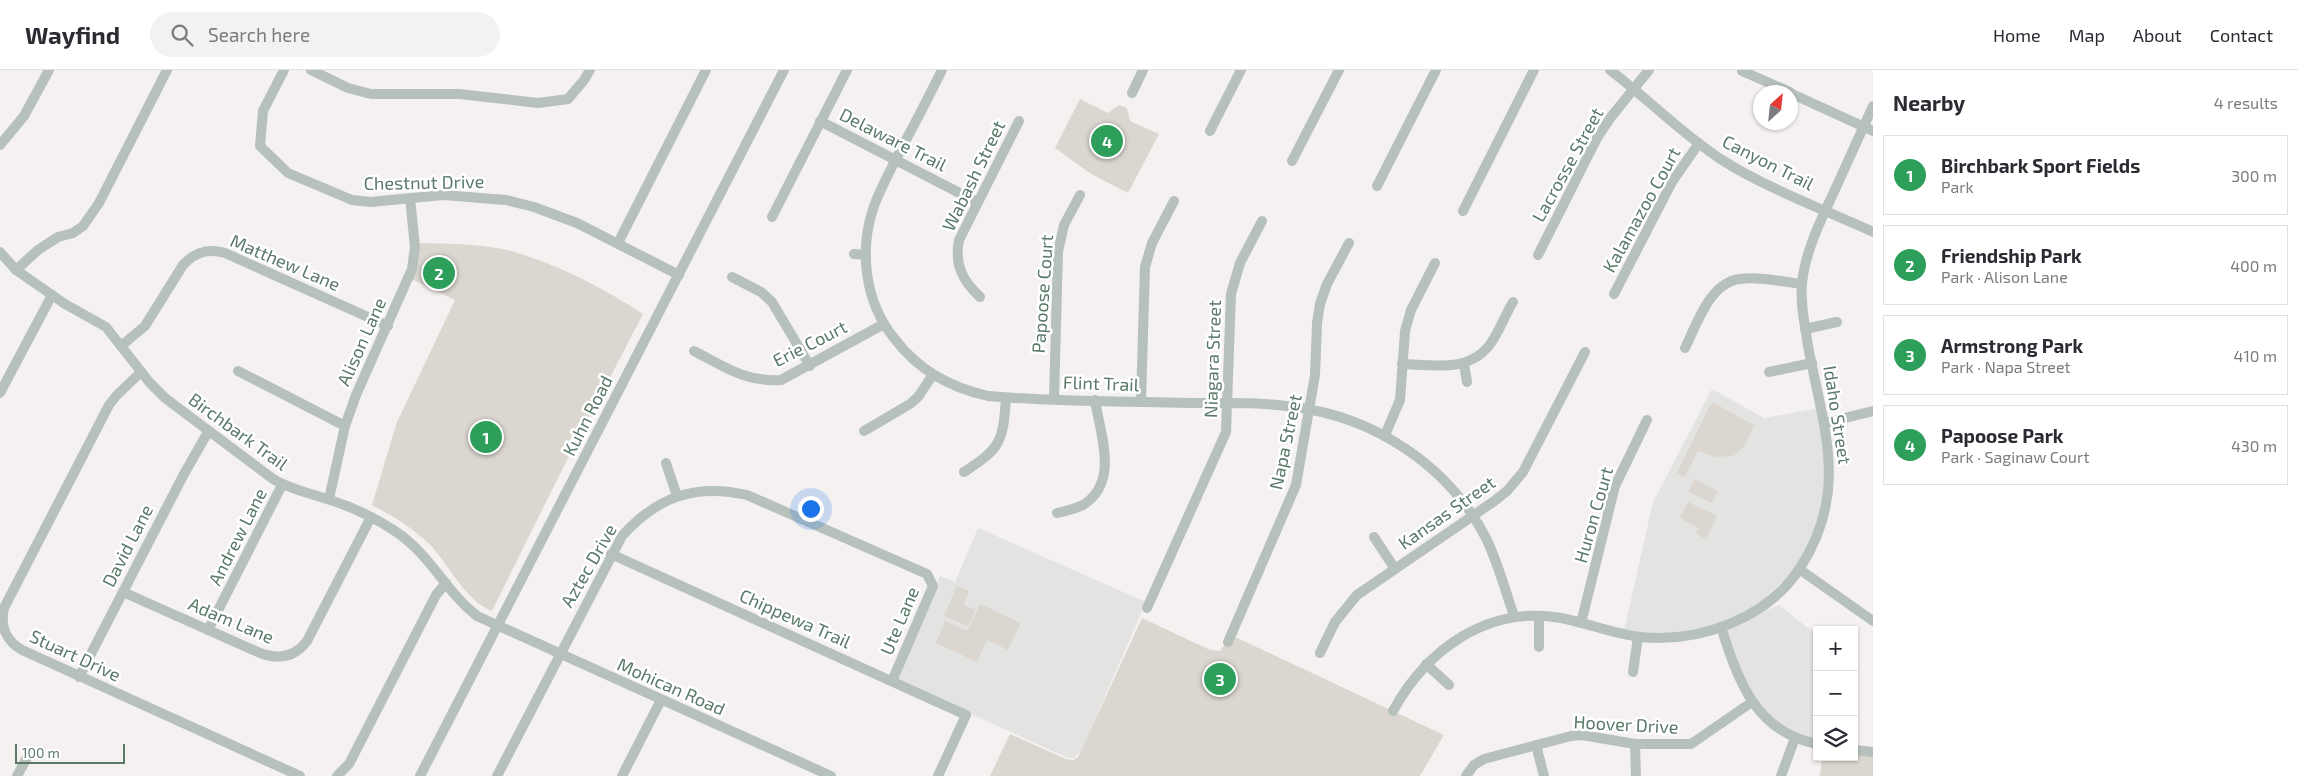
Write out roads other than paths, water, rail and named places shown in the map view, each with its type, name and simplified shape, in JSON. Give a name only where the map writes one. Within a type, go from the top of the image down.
[{"type":"street","points":[[0,145],[24,116],[49,70]]},
{"type":"street","points":[[16,270],[45,246],[83,226],[99,203],[167,70]]},
{"type":"street","name":"Chestnut Drive","points":[[284,70],[264,112],[260,146],[288,173],[338,196],[371,202],[463,195],[506,200],[553,213],[618,243],[679,275]]},
{"type":"street","points":[[311,70],[348,88],[371,94],[466,94],[538,103],[568,99],[590,70]]},
{"type":"street","points":[[618,243],[706,70]]},
{"type":"street","name":"Kuhn Road","points":[[420,776],[784,70]]},
{"type":"street","points":[[772,216],[847,70]]},
{"type":"street","name":"Flint Trail","points":[[942,70],[896,160],[874,207],[869,223],[865,255],[869,288],[884,324],[903,350],[932,376],[970,392],[1006,398],[1273,405],[1310,410],[1340,417],[1385,435],[1433,470],[1450,487],[1472,517],[1482,532],[1496,561],[1514,616]]},
{"type":"street","points":[[1132,94],[1143,70]]},
{"type":"street","points":[[1210,131],[1241,70]]},
{"type":"street","points":[[1292,161],[1339,70]]},
{"type":"street","points":[[1377,186],[1436,70]]},
{"type":"street","points":[[1463,211],[1534,70]]},
{"type":"street","name":"Canyon Trail","points":[[1610,70],[1699,143],[1723,160],[1747,174],[1873,232]]},
{"type":"street","name":"Lacrosse Street","points":[[1538,255],[1597,138],[1632,89],[1649,70]]},
{"type":"street","points":[[1742,70],[1773,85]]},
{"type":"street","points":[[1798,97],[1868,129]]},
{"type":"street","name":"Idaho Street","points":[[1393,710],[1405,688],[1426,664],[1446,646],[1466,634],[1514,616],[1539,616],[1581,623],[1638,637],[1682,636],[1721,627],[1763,604],[1799,569],[1819,530],[1828,496],[1830,456],[1805,329],[1802,284],[1810,248],[1826,210],[1868,129],[1873,106]]},
{"type":"street","name":"Delaware Trail","points":[[820,121],[977,202]]},
{"type":"street","name":"Wabash Street","points":[[980,298],[963,279],[957,262],[962,230],[1019,121]]},
{"type":"street","name":"Kalamazoo Court","points":[[1614,294],[1672,182],[1699,143]]},
{"type":"street","name":"Papoose Court","points":[[1054,399],[1058,252],[1064,225],[1080,195]]},
{"type":"street","name":"Alison Lane","points":[[329,499],[345,426],[356,395],[412,269],[415,247],[410,198]]},
{"type":"street","points":[[1141,401],[1145,267],[1152,244],[1174,201]]},
{"type":"street","name":"Niagara Street","points":[[1147,608],[1226,432],[1234,281],[1240,263],[1262,220]]},
{"type":"street","name":"Napa Street","points":[[1228,642],[1292,498],[1310,410],[1315,375],[1317,323],[1320,304],[1327,284],[1348,243]]},
{"type":"street","name":"Matthew Lane","points":[[121,346],[145,326],[183,265],[189,259],[206,250],[225,253],[388,326]]},
{"type":"street","name":"Birchbark Trail","points":[[0,252],[16,270],[52,296],[101,323],[111,332],[141,372],[165,398],[208,432],[282,484],[329,499],[371,517],[413,545],[430,562],[471,611],[498,627]]},
{"type":"street","points":[[854,254],[865,255]]},
{"type":"street","points":[[1385,435],[1400,400],[1405,331],[1411,310],[1435,263]]},
{"type":"street","points":[[732,277],[761,292],[772,302],[810,366]]},
{"type":"street","points":[[1685,348],[1710,300],[1718,290],[1728,283],[1740,279],[1802,284]]},
{"type":"street","points":[[0,393],[52,296]]},
{"type":"street","points":[[1402,364],[1464,364],[1481,354],[1492,342],[1513,302]]},
{"type":"street","points":[[1805,329],[1837,322]]},
{"type":"street","name":"Erie Court","points":[[694,351],[740,375],[763,381],[781,380],[810,366],[884,324]]},
{"type":"street","name":"Kansas Street","points":[[1320,653],[1335,622],[1348,604],[1507,491],[1523,472],[1585,352]]},
{"type":"street","points":[[1769,372],[1812,363]]},
{"type":"street","points":[[1464,364],[1468,382]]},
{"type":"street","points":[[238,371],[345,426]]},
{"type":"street","name":"Stuart Drive","points":[[141,372],[116,395],[109,405],[3,613],[4,630],[15,646],[79,677],[300,776]]},
{"type":"street","points":[[864,432],[910,404],[932,376]]},
{"type":"street","points":[[964,472],[987,456],[999,442],[1003,431],[1006,398]]},
{"type":"street","points":[[1057,513],[1084,504],[1095,494],[1103,479],[1105,456],[1095,400]]},
{"type":"street","points":[[1824,423],[1873,411]]},
{"type":"street","name":"Huron Court","points":[[1581,623],[1617,481],[1647,420]]},
{"type":"street","name":"David Lane","points":[[79,677],[184,474],[208,432]]},
{"type":"street","points":[[666,463],[676,496]]},
{"type":"street","name":"Andrew Lane","points":[[208,630],[282,484]]},
{"type":"street","name":"Aztec Drive","points":[[497,776],[622,536],[646,512],[676,496],[716,490],[747,495],[927,574]]},
{"type":"street","name":"Adam Lane","points":[[123,592],[268,656],[282,657],[299,650],[307,641],[371,517]]},
{"type":"street","points":[[1374,537],[1395,569]]},
{"type":"street","name":"Chippewa Trail","points":[[611,554],[966,715],[938,776]]},
{"type":"street","points":[[1799,569],[1873,621]]},
{"type":"street","name":"Ute Lane","points":[[892,681],[933,586],[932,580],[927,574]]},
{"type":"street","points":[[337,776],[350,764],[436,595],[446,583]]},
{"type":"street","points":[[1539,616],[1539,647]]},
{"type":"street","name":"Mohican Road","points":[[498,627],[831,776]]},
{"type":"street","points":[[1721,627],[1736,670],[1752,702],[1769,720],[1795,738],[1813,743]]},
{"type":"street","points":[[1633,672],[1638,637]]},
{"type":"street","points":[[1426,664],[1449,685]]},
{"type":"street","points":[[622,776],[661,700]]},
{"type":"street","name":"Hoover Drive","points":[[1466,776],[1474,765],[1484,759],[1582,734],[1635,744],[1691,744],[1752,702]]},
{"type":"street","points":[[1781,776],[1795,738]]},
{"type":"street","points":[[1635,744],[1636,776]]},
{"type":"street","points":[[1536,745],[1544,776]]},
{"type":"street","points":[[1858,750],[1873,752]]},
{"type":"street","points":[[17,776],[29,754]]},
{"type":"place","name":"Papoose Park","points":[[1107,141]]},
{"type":"place","name":"Friendship Park","points":[[439,273]]},
{"type":"place","name":"Birchbark Sport Fields","points":[[486,437]]},
{"type":"place","name":"Armstrong Park","points":[[1220,679]]}]
